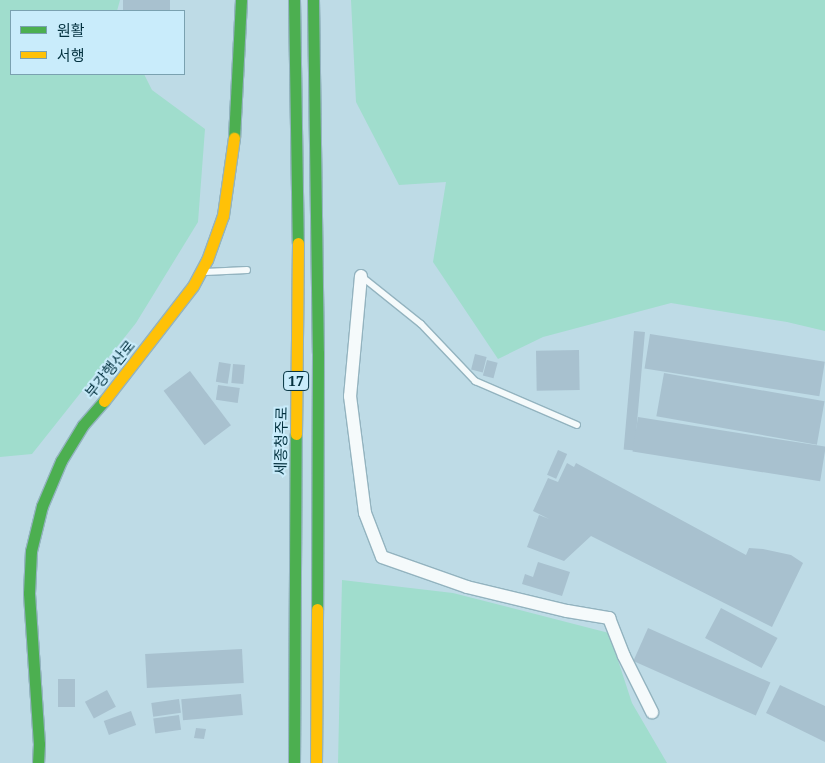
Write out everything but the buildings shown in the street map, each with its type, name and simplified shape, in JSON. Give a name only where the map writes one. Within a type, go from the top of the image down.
[{"type":"main road","name":"부강행산로","points":[[38,763],[39,744],[29,593],[31,551],[42,506],[61,462],[83,425],[132,367],[193,286],[201,272],[223,215],[234,136],[240,0]]},
{"type":"main road","name":"세종청주로","points":[[294,0],[298,187],[294,763]]},
{"type":"main road","name":"17","points":[[313,0],[318,353],[316,763]]},
{"type":"street","points":[[362,276],[350,396],[365,513],[382,557],[467,587],[566,611],[609,618],[624,656],[652,712]]},
{"type":"lane","points":[[201,272],[247,270]]},
{"type":"lane","points":[[362,276],[421,324],[475,381],[577,425]]},
{"type":"green space","points":[[0,0],[120,0],[117,10],[10,10],[10,75],[144,75],[152,90],[205,129],[198,222],[136,323],[32,454],[0,457]]},
{"type":"green space","points":[[351,0],[825,0],[825,331],[787,322],[671,303],[543,337],[498,359],[433,262],[446,182],[399,185],[356,102]]},
{"type":"green space","points":[[342,580],[453,593],[609,633],[632,703],[667,763],[338,763]]},
{"type":"traffic: fast","points":[[234,138],[241,0]]},
{"type":"traffic: fast","points":[[294,0],[298,243]]},
{"type":"traffic: fast","points":[[313,0],[318,353],[317,609]]},
{"type":"traffic: fast","points":[[38,763],[39,744],[29,593],[31,551],[42,506],[61,461],[83,425],[104,401]]},
{"type":"traffic: fast","points":[[294,763],[296,434]]},
{"type":"traffic: slow","points":[[104,401],[193,286],[207,260],[223,215],[234,138]]},
{"type":"traffic: slow","points":[[296,434],[298,243]]},
{"type":"traffic: slow","points":[[316,763],[317,609]]}]
